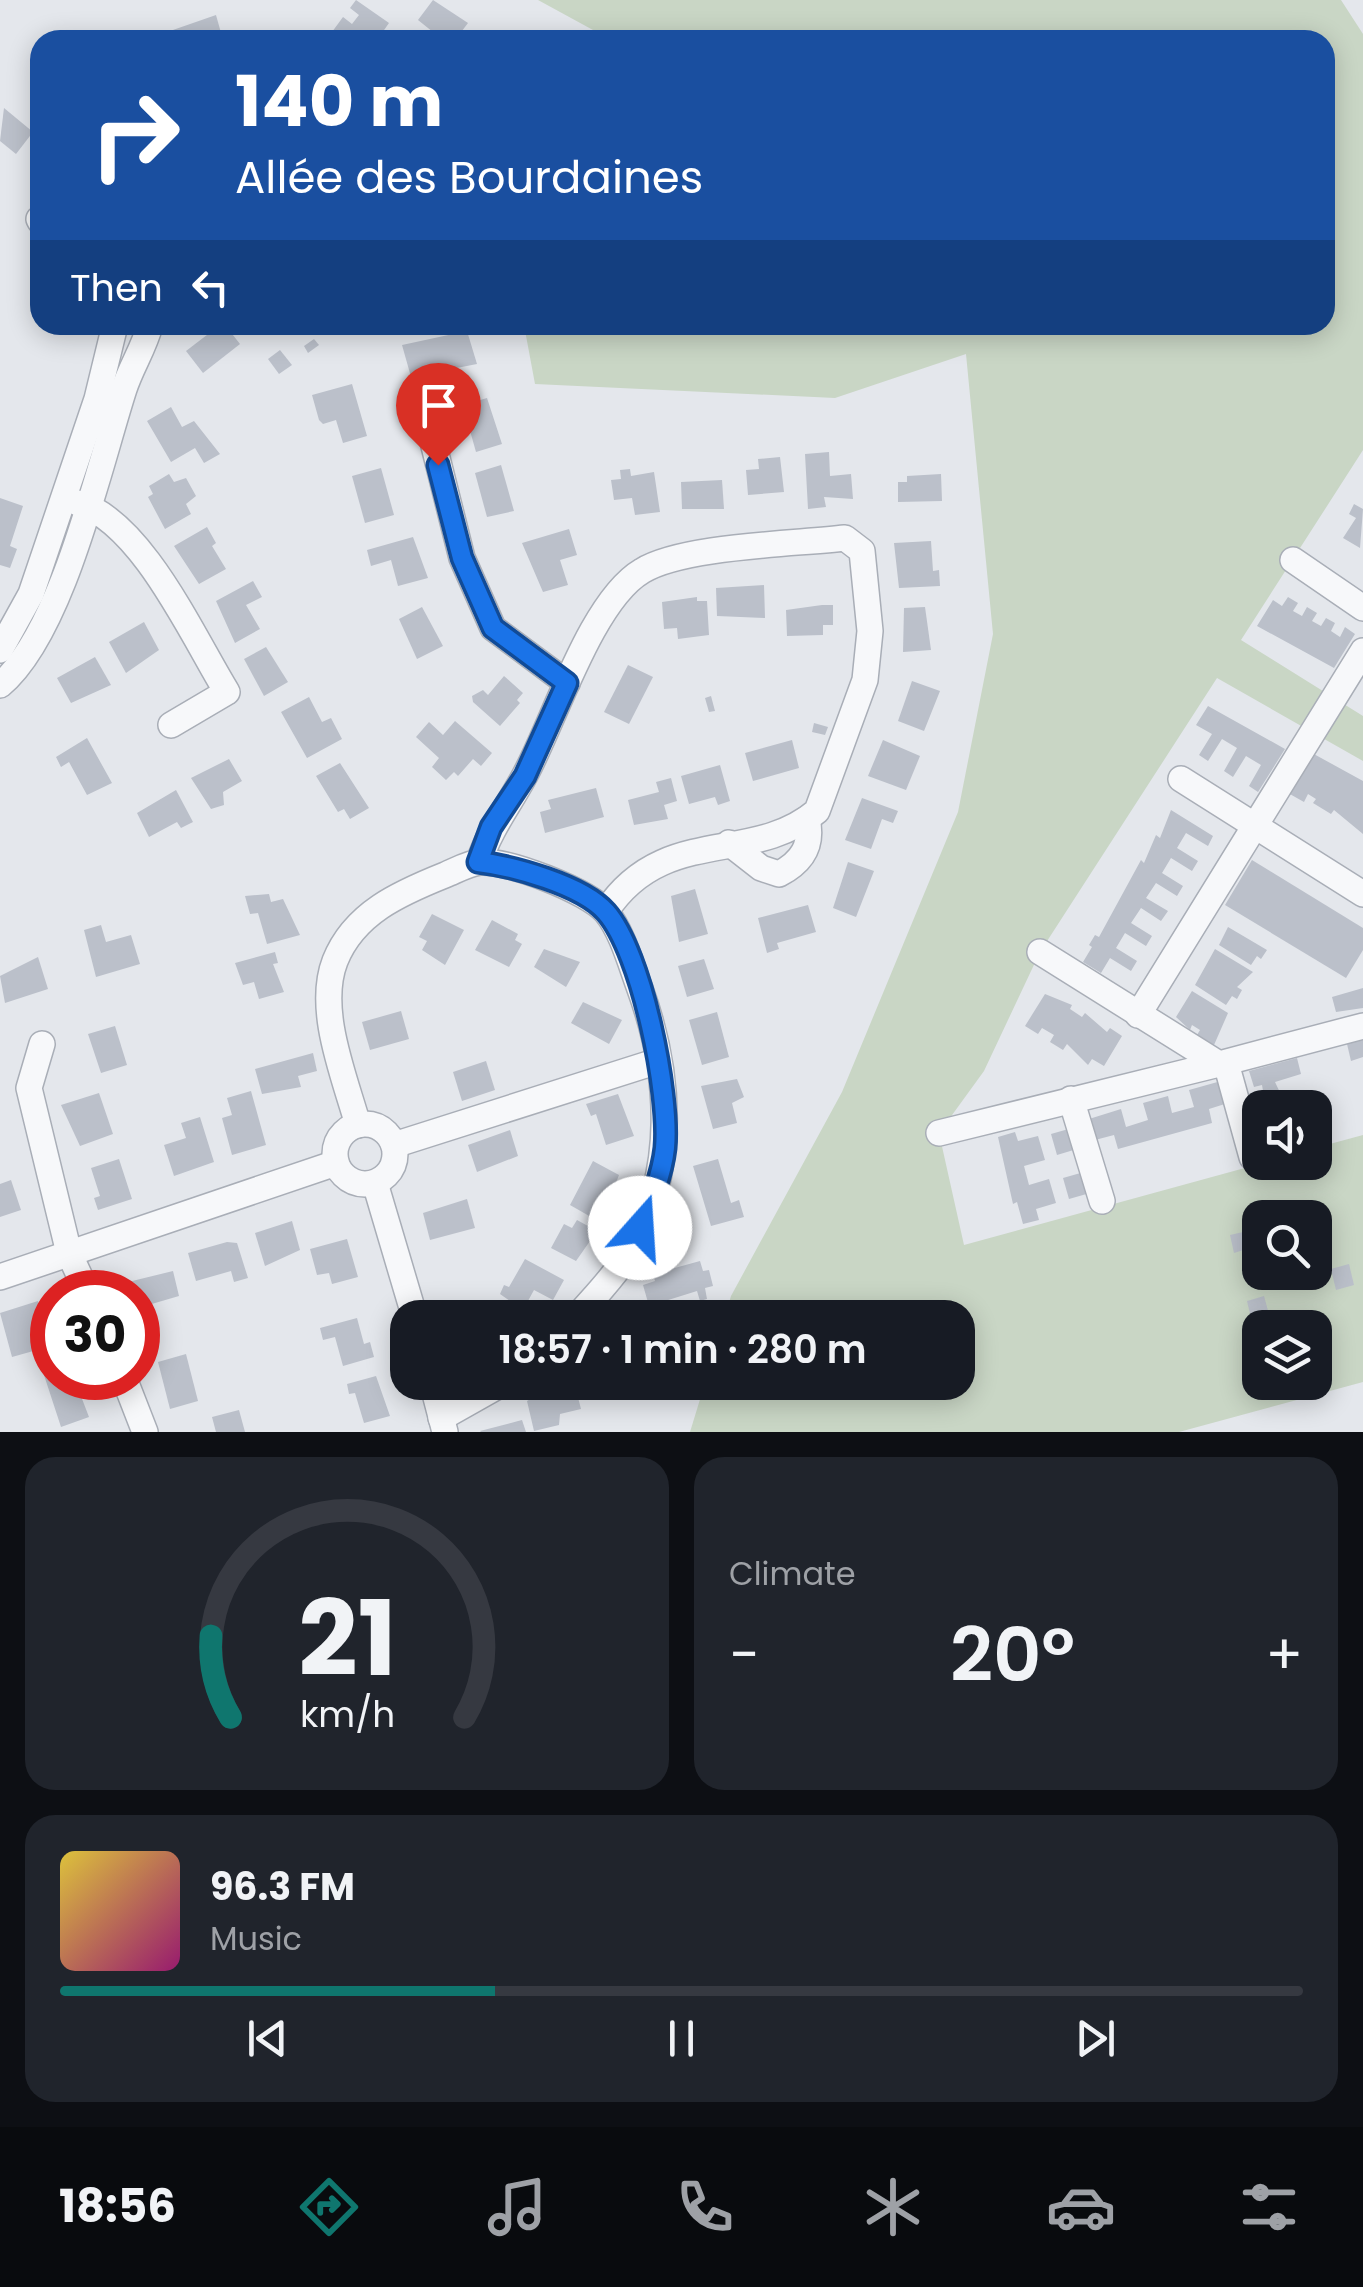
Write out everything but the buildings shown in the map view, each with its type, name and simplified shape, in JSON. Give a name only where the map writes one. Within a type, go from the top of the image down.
[{"type":"street","points":[[0,650],[31,594],[112,335]]},
{"type":"street","points":[[0,685],[9,677],[49,611],[90,506],[126,384],[146,335]]},
{"type":"street","points":[[431,434],[462,558],[493,628],[567,683]]},
{"type":"street","points":[[64,498],[90,506],[134,541],[227,692],[171,725]]},
{"type":"street","points":[[478,862],[491,827],[525,776],[567,683],[609,606],[642,570],[670,560],[703,555],[844,538],[856,542],[862,550],[870,631],[865,680],[826,794],[808,819],[654,864],[625,882],[606,911]]},
{"type":"street","points":[[1293,560],[1363,608]]},
{"type":"street","points":[[1138,1014],[1363,651]]},
{"type":"street","points":[[1181,779],[1363,894]]},
{"type":"street","points":[[729,843],[761,868],[779,874],[796,865],[804,853],[810,832],[808,819]]},
{"type":"street","points":[[358,1125],[336,1048],[330,1003],[334,963],[359,922],[390,899],[478,862],[509,866],[562,886],[606,911],[652,1023],[665,1150],[650,1204],[629,1253],[591,1300]]},
{"type":"street","points":[[1040,952],[1222,1064],[1242,1126]]},
{"type":"street","points":[[939,1133],[1363,1026]]},
{"type":"street","points":[[42,1044],[30,1088],[69,1253],[77,1270]]},
{"type":"street","points":[[394,1145],[658,1061]]},
{"type":"street","points":[[1071,1099],[1102,1201]]},
{"type":"street","points":[[358,1125],[376,1126],[394,1145],[390,1172],[374,1183],[347,1179],[336,1163],[337,1144],[358,1125]]},
{"type":"street","points":[[0,1276],[336,1163]]},
{"type":"street","points":[[374,1183],[410,1300]]},
{"type":"street","points":[[133,1400],[145,1432]]},
{"type":"street","points":[[437,1400],[443,1425],[479,1400]]},
{"type":"green space","points":[[538,0],[1341,0],[1363,34],[1363,450],[1241,640],[1363,716],[1363,761],[1217,678],[1040,952],[984,1071],[939,1133],[964,1245],[1242,1169],[1242,1180],[1332,1180],[1332,1143],[1363,1135],[1363,1382],[1332,1390],[1332,1310],[1242,1310],[1242,1400],[1297,1400],[1179,1432],[690,1432],[700,1400],[975,1400],[975,1300],[730,1300],[842,1092],[958,812],[993,634],[966,354],[835,398],[535,384],[526,335],[1335,335],[1335,30],[593,30]]},
{"type":"route","points":[[438,465],[462,558],[493,628],[567,683],[525,776],[491,827],[478,862],[509,866],[562,886],[606,911],[630,961],[652,1023],[665,1107],[665,1150],[640,1228]]}]
